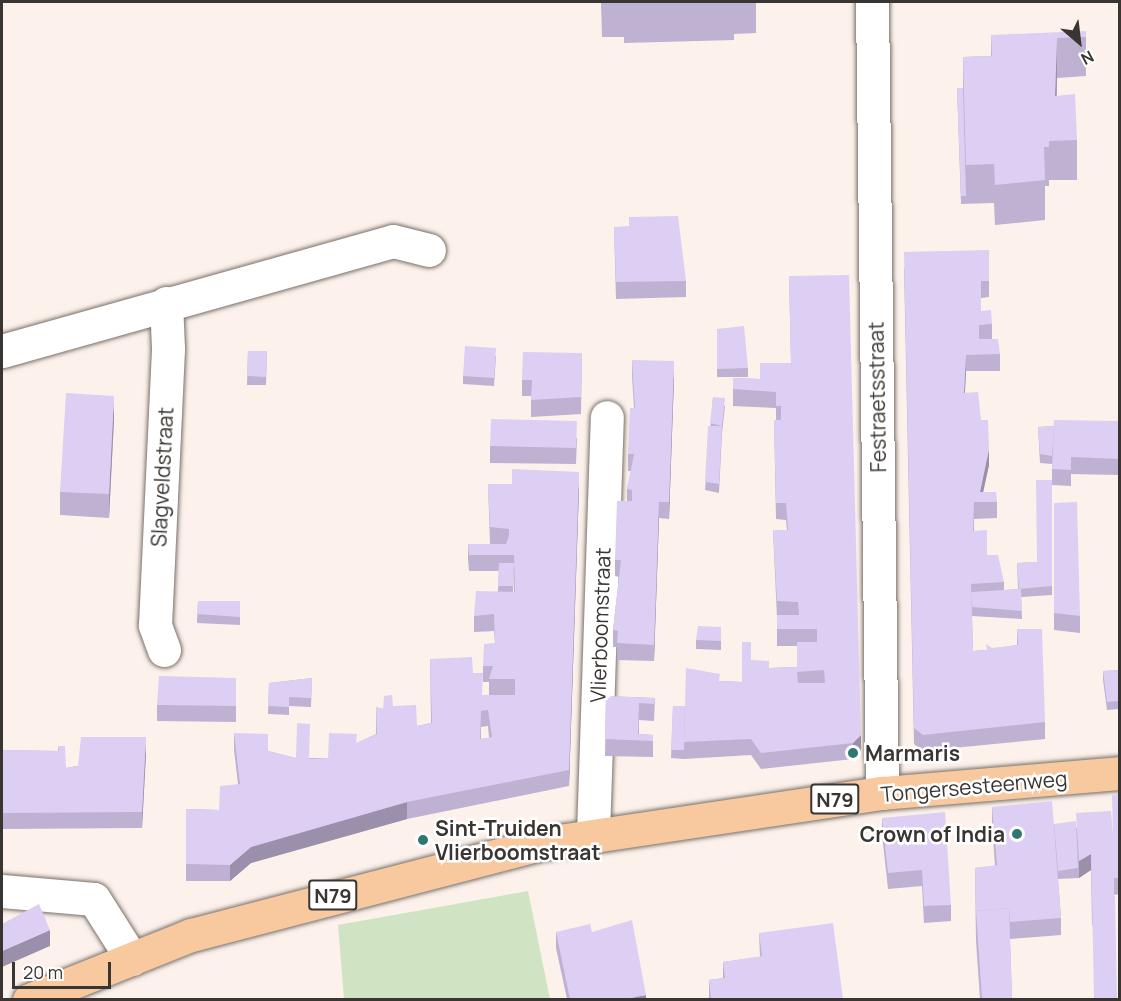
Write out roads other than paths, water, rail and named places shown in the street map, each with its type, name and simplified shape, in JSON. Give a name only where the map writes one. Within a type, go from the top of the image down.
[{"type":"main road","name":"Tongersesteenweg","points":[[28,999],[132,959],[290,907],[593,834],[882,794],[1119,773]]},
{"type":"street","name":"Festraetsstraat","points":[[872,2],[882,794]]},
{"type":"street","points":[[2,351],[393,241],[429,250]]},
{"type":"street","name":"Slagveldstraat","points":[[164,650],[155,625],[168,348],[166,303]]},
{"type":"street","name":"Vlierboomstraat","points":[[593,834],[607,417]]},
{"type":"street","points":[[2,891],[94,899],[132,959]]},
{"type":"place","name":"Marmaris","points":[[853,753]]},
{"type":"place","name":"Crown of India","points":[[1017,834]]},
{"type":"place","name":"Sint-Truiden Vlierboomstraat","points":[[423,840]]}]
